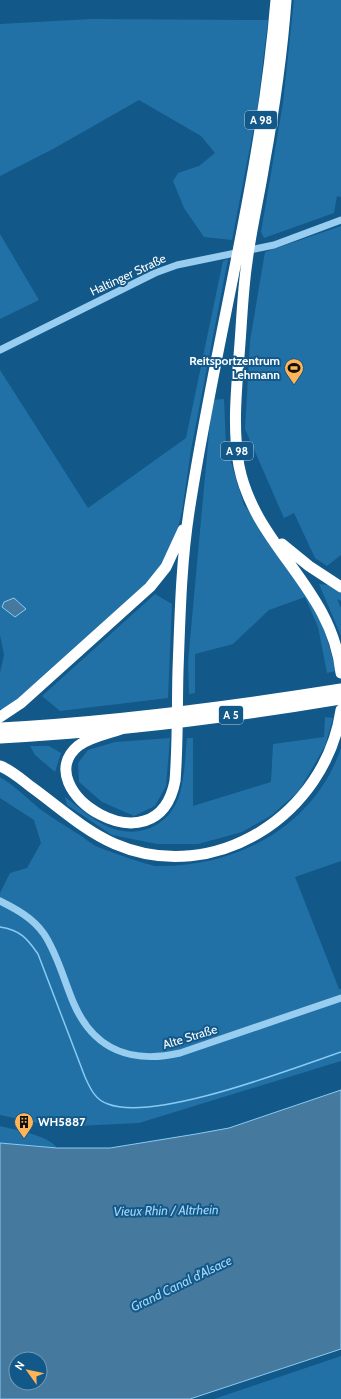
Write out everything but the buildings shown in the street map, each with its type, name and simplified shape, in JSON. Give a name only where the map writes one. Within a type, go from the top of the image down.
[{"type":"highway","name":"A 98","points":[[266,530],[246,492],[242,479],[236,439],[236,393],[247,262],[246,237],[266,93],[276,0]]},
{"type":"highway","name":"A 98","points":[[189,515],[207,407],[235,264],[246,237],[276,93],[286,0]]},
{"type":"highway","points":[[121,729],[86,741],[79,745],[70,754],[66,764],[65,776],[76,794],[97,811],[117,821],[137,824],[146,821],[163,809],[173,793],[177,745],[183,565],[189,515]]},
{"type":"highway","points":[[0,717],[22,703],[159,578],[172,557],[189,515]]},
{"type":"highway","points":[[266,530],[300,560],[337,584]]},
{"type":"highway","points":[[266,530],[320,606],[335,641],[341,669]]},
{"type":"highway","name":"A 5","points":[[0,728],[142,716],[226,706],[341,689]]},
{"type":"highway","name":"A 5","points":[[0,738],[121,729],[341,700]]},
{"type":"highway","points":[[0,766],[21,779],[74,821],[106,840],[156,854],[191,855],[209,852],[240,843],[262,831],[288,812],[312,785],[322,769],[330,753],[341,710]]},
{"type":"street","name":"Haltinger Straße","points":[[0,350],[155,273],[177,265],[274,244],[341,220]]},
{"type":"street","name":"Alte Straße","points":[[0,901],[23,914],[44,934],[74,1004],[88,1029],[107,1046],[129,1055],[153,1057],[180,1054],[341,998]]},
{"type":"shaded area","points":[[294,0],[341,0],[341,197],[337,196],[334,213],[264,238],[261,232],[283,103]]},
{"type":"shaded area","points":[[91,19],[268,20],[257,111],[232,240],[204,237],[184,208],[173,181],[178,173],[199,166],[215,153],[201,136],[139,100],[53,149],[0,176],[0,24]]},
{"type":"shaded area","name":"Reitsportzentrum Lehmann","points":[[341,226],[341,555],[327,566],[315,558],[294,513],[284,518],[245,429],[250,341],[265,252]]},
{"type":"shaded area","points":[[0,234],[39,300],[0,319]]},
{"type":"shaded area","points":[[228,259],[191,450],[182,511],[175,540],[157,574],[33,687],[5,709],[0,709],[0,673],[4,655],[0,635],[0,370],[88,508],[186,438],[223,261]]},
{"type":"shaded area","points":[[224,399],[226,446],[244,505],[297,572],[323,625],[336,671],[327,673],[318,627],[305,597],[269,610],[233,644],[195,654],[195,693],[189,694],[188,662],[212,400]]},
{"type":"shaded area","points":[[319,584],[328,585],[341,593],[341,601],[337,599],[341,608],[341,636]]},
{"type":"shaded area","points":[[155,594],[172,604],[168,698],[60,711],[42,696]]},
{"type":"shaded area","points":[[325,717],[333,718],[325,746],[299,791],[272,815],[242,832],[198,844],[157,844],[112,835],[67,805],[65,797],[95,819],[114,829],[135,832],[144,830],[162,821],[175,806],[182,782],[187,738],[193,738],[193,806],[271,782],[273,744],[324,737]]},
{"type":"shaded area","points":[[170,738],[166,786],[155,806],[134,816],[102,802],[79,782],[78,763],[88,750],[115,742]]},
{"type":"shaded area","points":[[30,746],[49,746],[61,753],[55,772],[35,755]]},
{"type":"shaded area","points":[[341,748],[341,861],[295,877],[339,989],[341,989],[341,1061],[139,1123],[57,1127],[0,1115],[0,893],[10,873],[27,868],[41,843],[34,820],[0,798],[0,777],[16,788],[40,809],[98,847],[151,865],[186,865],[215,859],[243,850],[269,837],[292,820],[312,800],[329,776]]},
{"type":"shaded area","points":[[0,1126],[39,1136],[53,1143],[57,1148],[0,1143]]},
{"type":"shaded area","points":[[341,1356],[341,1399],[214,1399]]},
{"type":"water","points":[[14,598],[26,609],[15,617],[2,607],[4,602]]},
{"type":"water","points":[[341,1090],[341,1349],[190,1399],[0,1399],[0,1143],[57,1148],[110,1148],[229,1128]]},
{"type":"waterway","points":[[0,927],[7,928],[18,933],[30,943],[38,954],[87,1081],[96,1097],[108,1104],[129,1108],[157,1106],[189,1100],[258,1081],[341,1052]]},
{"type":"place","name":"Reitsportzentrum Lehmann","points":[[294,385]]},
{"type":"place","name":"WH5887","points":[[24,1139]]},
{"type":"water label","name":"Vieux Rhin / Altrhein","points":[[166,1210]]},
{"type":"water label","name":"Grand Canal d'Alsace","points":[[181,1283]]}]
